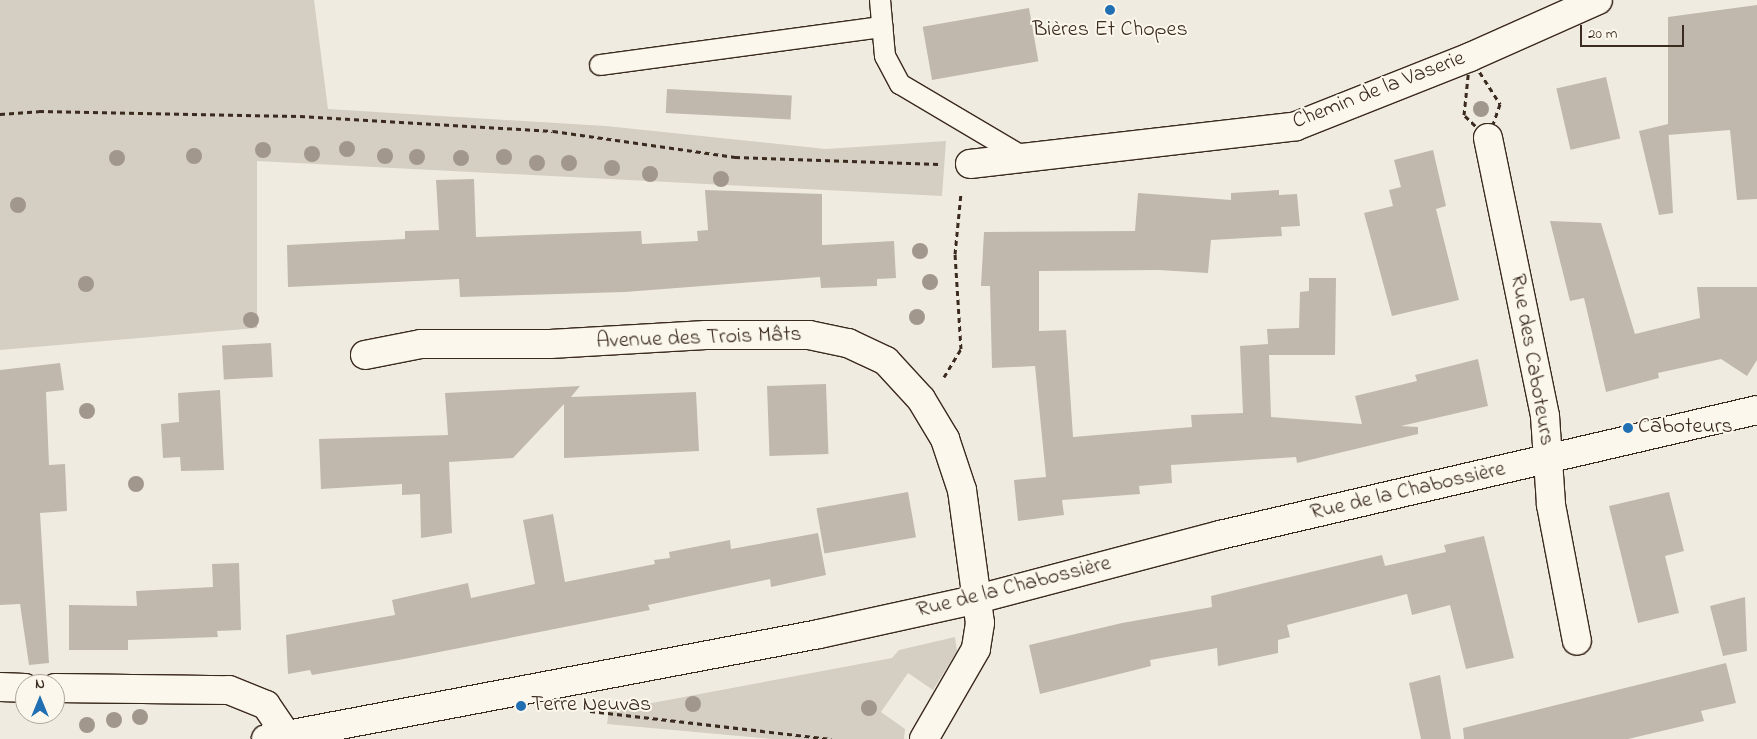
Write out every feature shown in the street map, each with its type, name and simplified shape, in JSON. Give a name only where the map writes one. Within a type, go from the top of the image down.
[{"type":"street","name":"Chemin de la Vaserie","points":[[970,164],[1296,126],[1470,57],[1598,0]]},
{"type":"street","name":"Rue des Caboteurs","points":[[1488,138],[1545,416],[1549,459],[1550,505],[1577,641]]},
{"type":"street","name":"Avenue des Trois Mâts","points":[[365,355],[422,344],[550,344],[706,335],[809,335],[848,343],[886,361],[921,399],[945,439],[962,490],[974,600],[980,623],[976,649],[924,739]]},
{"type":"street","name":"Rue de la Chabossière","points":[[281,738],[819,634],[974,600],[1220,535],[1757,410]]},
{"type":"street","points":[[0,687],[15,688]]},
{"type":"street","points":[[65,688],[229,690],[266,705],[281,738]]},
{"type":"lane","points":[[880,0],[885,56],[900,84],[1025,158]]},
{"type":"lane","points":[[600,65],[882,27]]},
{"type":"path","points":[[1470,57],[1500,104],[1488,138],[1464,115],[1470,57]]},
{"type":"path","points":[[0,114],[39,111],[300,116],[553,131],[735,157],[970,164],[961,196],[955,254],[961,349],[939,386],[921,399]]},
{"type":"path","points":[[559,684],[578,710],[831,739]]},
{"type":"shaded area","points":[[0,0],[314,0],[328,109],[606,126],[826,149],[946,141],[942,196],[257,161],[257,328],[0,350]]},
{"type":"shaded area","points":[[955,637],[957,651],[933,690],[908,673],[881,712],[905,729],[904,739],[772,739],[607,724],[609,711],[892,658],[899,650]]},
{"type":"building","points":[[1757,5],[1757,199],[1737,200],[1730,130],[1668,135],[1668,17]]},
{"type":"building","points":[[1029,8],[1038,61],[932,80],[923,27]]},
{"type":"building","points":[[1606,77],[1620,138],[1570,150],[1556,88]]},
{"type":"building","points":[[667,89],[792,96],[791,120],[666,113]]},
{"type":"building","points":[[1668,124],[1673,213],[1659,215],[1639,131]]},
{"type":"building","points":[[1433,150],[1446,206],[1436,209],[1459,300],[1392,316],[1364,213],[1393,206],[1389,190],[1401,187],[1394,160]]},
{"type":"building","points":[[474,179],[476,237],[641,231],[642,244],[698,241],[697,231],[708,230],[705,190],[822,194],[822,245],[894,241],[896,278],[877,279],[877,286],[821,288],[820,277],[625,292],[460,297],[459,279],[288,287],[287,245],[405,239],[405,231],[439,230],[436,180]]},
{"type":"building","points":[[1279,190],[1279,195],[1297,194],[1300,226],[1281,227],[1282,236],[1211,240],[1208,273],[1159,270],[1039,271],[1039,331],[1066,330],[1073,437],[1192,427],[1191,415],[1243,413],[1240,346],[1268,344],[1267,329],[1299,328],[1300,292],[1309,291],[1309,278],[1336,278],[1335,355],[1269,355],[1271,417],[1362,424],[1355,396],[1417,381],[1415,375],[1478,359],[1488,406],[1401,426],[1418,427],[1418,434],[1297,463],[1296,457],[1171,465],[1172,483],[1139,486],[1140,494],[1062,500],[1064,515],[1018,521],[1014,480],[1046,477],[1035,366],[992,368],[990,286],[981,286],[984,232],[1135,231],[1138,193],[1231,200],[1231,193]]},
{"type":"building","points":[[1550,221],[1601,223],[1635,334],[1700,318],[1697,287],[1757,287],[1757,360],[1747,376],[1721,359],[1658,373],[1659,378],[1606,392],[1584,298],[1570,301]]},
{"type":"building","points":[[271,343],[273,377],[224,380],[222,346]]},
{"type":"building","points":[[60,363],[64,390],[46,392],[49,465],[65,464],[67,511],[40,513],[49,663],[29,665],[20,604],[0,605],[0,370]]},
{"type":"building","points":[[826,384],[828,454],[769,456],[767,386]]},
{"type":"building","points":[[580,386],[571,397],[696,392],[699,451],[564,458],[564,404],[513,458],[449,462],[452,533],[421,538],[420,494],[402,495],[402,484],[321,489],[319,439],[448,435],[445,393]]},
{"type":"building","points":[[220,390],[224,470],[181,471],[180,457],[163,458],[161,424],[179,422],[178,393]]},
{"type":"building","points":[[908,492],[916,537],[824,553],[816,508]]},
{"type":"building","points":[[1669,492],[1684,551],[1665,556],[1679,613],[1638,623],[1609,506]]},
{"type":"building","points":[[553,514],[565,582],[655,564],[654,560],[670,558],[669,552],[730,540],[731,549],[818,533],[826,575],[771,587],[770,579],[648,605],[650,610],[404,659],[312,675],[310,670],[288,674],[286,635],[395,615],[392,600],[468,583],[471,598],[535,584],[523,520]]},
{"type":"building","points":[[1484,536],[1514,658],[1466,669],[1450,605],[1412,615],[1407,594],[1287,625],[1290,637],[1278,640],[1278,653],[1218,666],[1217,648],[1150,660],[1151,666],[1040,694],[1029,645],[1122,623],[1212,607],[1211,596],[1382,555],[1385,566],[1446,552],[1444,545]]},
{"type":"building","points":[[239,563],[241,630],[217,631],[218,637],[128,640],[128,650],[69,650],[69,605],[137,606],[136,591],[213,587],[212,564]]},
{"type":"building","points":[[1745,597],[1747,651],[1723,656],[1710,606]]},
{"type":"building","points":[[1726,663],[1736,703],[1701,711],[1704,721],[1628,739],[1464,739],[1463,728]]},
{"type":"building","points":[[1440,675],[1451,739],[1421,739],[1409,683]]},
{"type":"place","name":"Bières Et Chopes","points":[[1110,10]]},
{"type":"place","name":"Caboteurs","points":[[1628,428]]},
{"type":"place","name":"Terre Neuvas","points":[[521,706]]}]
